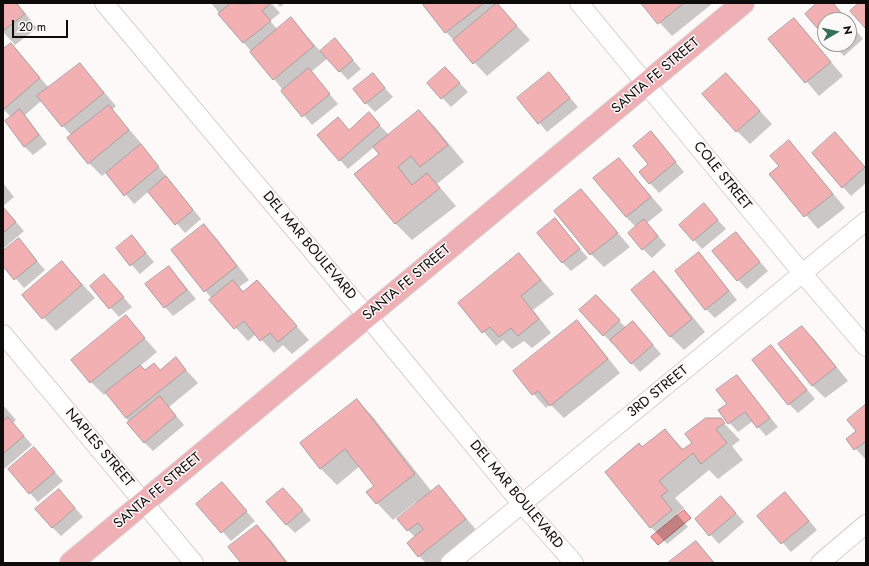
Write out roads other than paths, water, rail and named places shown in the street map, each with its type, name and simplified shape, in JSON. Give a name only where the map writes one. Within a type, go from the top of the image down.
[{"type":"main road","name":"SANTA FE STREET","points":[[72,563],[743,3]]},
{"type":"street","name":"DEL MAR BOULEVARD","points":[[104,3],[367,316],[521,503],[574,563]]},
{"type":"street","name":"COLE STREET","points":[[579,3],[802,274],[866,347]]},
{"type":"street","name":"3RD STREET","points":[[450,563],[521,503],[866,221]]},
{"type":"street","name":"NAPLES STREET","points":[[3,334],[194,563]]},
{"type":"street","points":[[820,563],[866,524]]}]
